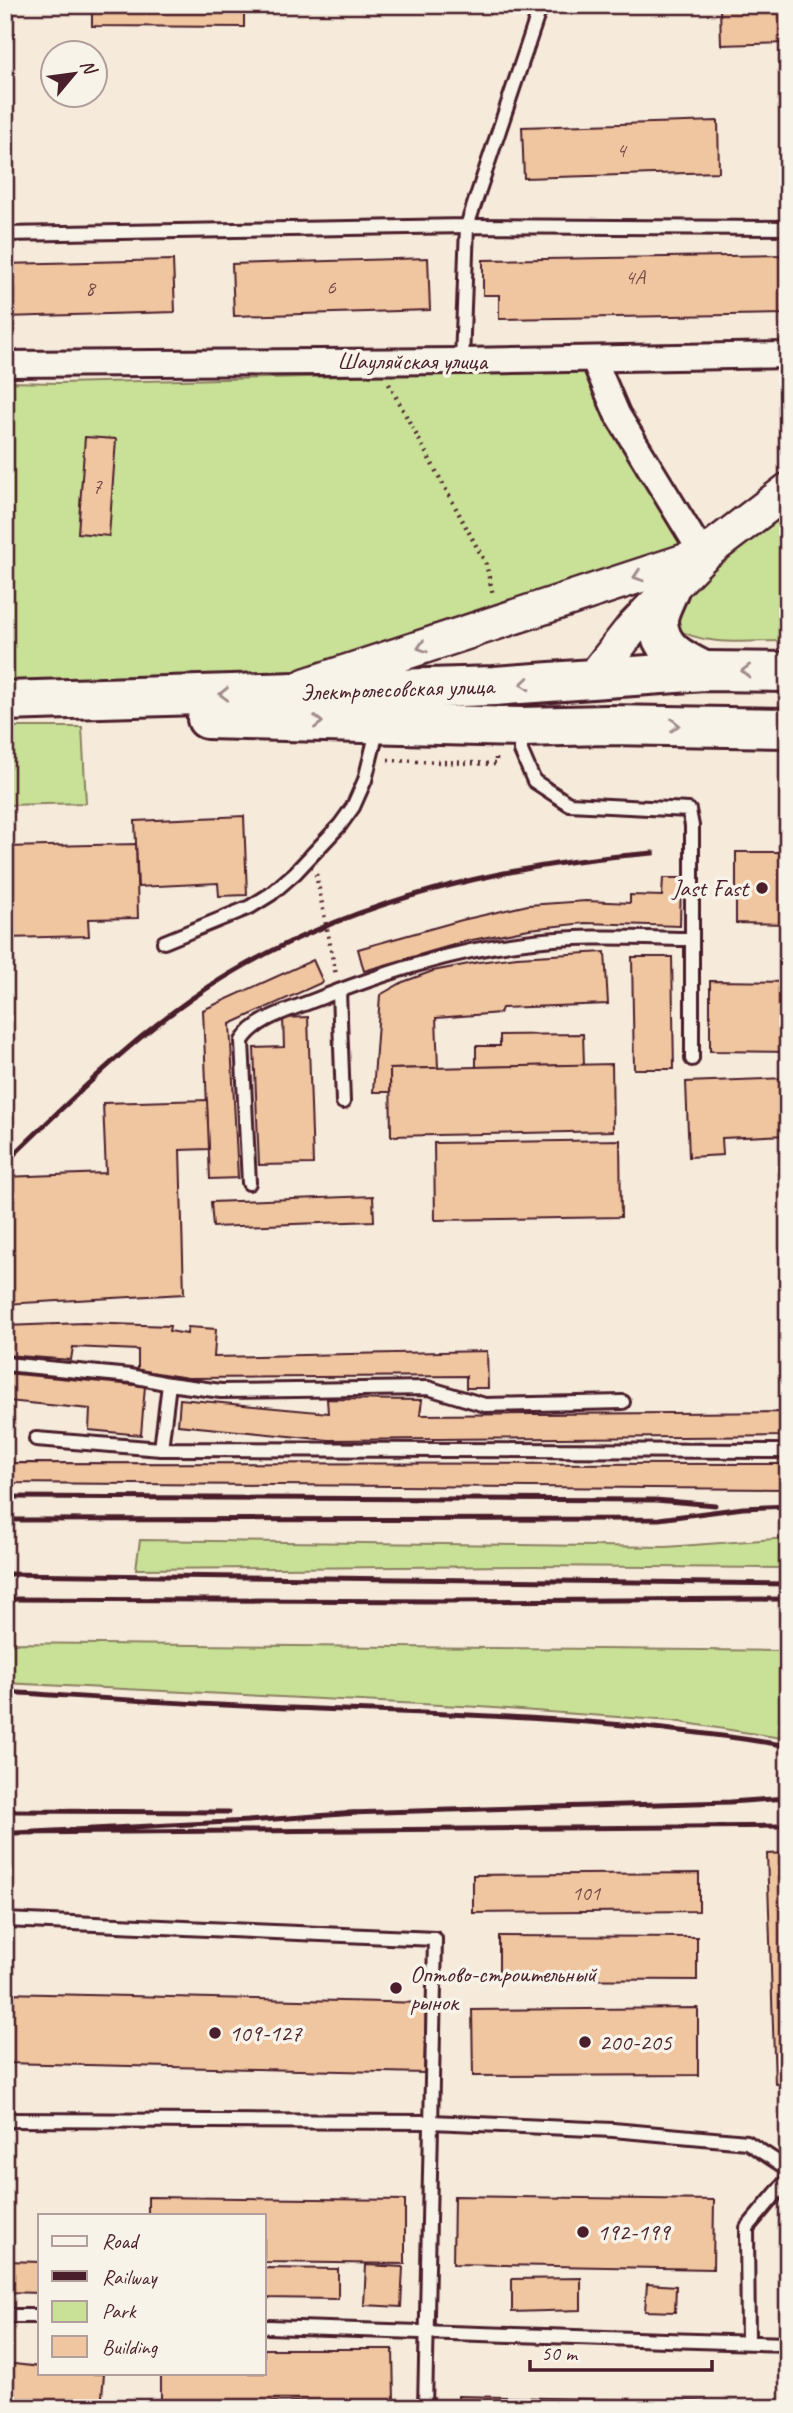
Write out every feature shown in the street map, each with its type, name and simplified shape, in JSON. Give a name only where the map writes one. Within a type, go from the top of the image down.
[{"type":"main road","points":[[590,725],[593,678],[634,627],[703,555],[788,490]]},
{"type":"main road","points":[[280,694],[703,555]]},
{"type":"main road","points":[[669,589],[658,618],[662,636],[675,656],[704,671]]},
{"type":"main road","name":"Электролесовская улица","points":[[5,701],[91,696],[280,694],[512,685],[704,671],[788,672]]},
{"type":"main road","name":"Электролесовская улица","points":[[5,710],[92,716],[508,727],[590,725],[788,728]]},
{"type":"street","name":"Шауляйская улица","points":[[5,364],[462,362],[788,355]]},
{"type":"street","points":[[594,360],[617,414],[703,555]]},
{"type":"lane","points":[[462,362],[467,226],[541,5]]},
{"type":"lane","points":[[5,234],[467,226],[788,228]]},
{"type":"lane","points":[[164,942],[250,907],[271,894],[311,856],[354,807],[365,780],[379,723]]},
{"type":"lane","points":[[508,727],[534,781],[569,804],[689,810],[692,826],[692,1059]]},
{"type":"lane","points":[[249,1184],[242,1041],[249,1029],[279,1014],[340,991],[478,949],[586,937],[691,939]]},
{"type":"lane","points":[[340,991],[343,1102]]},
{"type":"lane","points":[[5,1364],[131,1376],[221,1391],[428,1388],[485,1405],[623,1402]]},
{"type":"lane","points":[[160,1449],[169,1384]]},
{"type":"lane","points":[[36,1439],[160,1449],[788,1451]]},
{"type":"lane","points":[[5,1920],[435,1939],[425,2408]]},
{"type":"lane","points":[[5,2120],[431,2122],[613,2130],[747,2142],[788,2169]]},
{"type":"lane","points":[[748,2342],[747,2228],[788,2179]]},
{"type":"lane","points":[[5,2316],[38,2316]]},
{"type":"lane","points":[[268,2327],[788,2344]]},
{"type":"path","points":[[377,362],[486,564],[493,591],[494,624]]},
{"type":"path","points":[[370,760],[496,764],[508,727]]},
{"type":"path","points":[[311,856],[340,991]]},
{"type":"green space","points":[[590,370],[686,551],[295,678],[5,688],[5,382],[60,383]]},
{"type":"green space","points":[[788,506],[788,641],[715,641],[687,634],[676,628],[679,599]]},
{"type":"green space","points":[[5,727],[82,727],[86,803],[5,805]]},
{"type":"green space","points":[[788,1538],[788,1568],[531,1566],[136,1569],[140,1540],[666,1547]]},
{"type":"green space","points":[[5,1643],[788,1651],[788,1739],[673,1721],[480,1707],[5,1683]]},
{"type":"building","points":[[92,5],[244,5],[244,27],[92,26]]},
{"type":"building","points":[[720,5],[788,5],[788,43],[721,45]]},
{"type":"building","points":[[718,121],[719,172],[524,178],[522,127]]},
{"type":"building","points":[[788,255],[788,314],[499,319],[499,295],[483,295],[483,260]]},
{"type":"building","points":[[428,258],[430,310],[234,316],[232,264]]},
{"type":"building","points":[[173,260],[175,312],[5,317],[5,264]]},
{"type":"building","points":[[85,437],[116,439],[109,536],[78,533]]},
{"type":"building","points":[[244,816],[247,895],[219,896],[218,883],[138,887],[135,821]]},
{"type":"building","points":[[136,844],[138,918],[88,919],[89,936],[5,938],[5,847]]},
{"type":"building","name":"Jast Fast","points":[[736,852],[788,852],[788,924],[736,923]]},
{"type":"building","points":[[663,878],[681,878],[680,926],[585,923],[529,929],[467,941],[364,971],[358,949],[528,905],[586,901],[630,903],[630,895],[662,896]]},
{"type":"building","points":[[605,952],[608,1004],[502,1008],[500,1013],[436,1018],[438,1068],[390,1069],[390,1092],[373,1092],[380,995],[403,982],[433,971],[479,962]]},
{"type":"building","points":[[632,957],[672,957],[674,1069],[634,1069]]},
{"type":"building","points":[[313,960],[323,982],[230,1024],[238,1178],[210,1179],[203,1010]]},
{"type":"building","points":[[710,981],[788,982],[788,1052],[710,1051]]},
{"type":"building","points":[[308,1017],[313,1164],[259,1165],[254,1048],[284,1047],[283,1018]]},
{"type":"building","points":[[583,1034],[584,1065],[476,1067],[476,1046],[500,1046],[500,1035]]},
{"type":"building","points":[[612,1064],[613,1131],[391,1136],[390,1069]]},
{"type":"building","points":[[788,1078],[788,1135],[722,1138],[723,1155],[689,1157],[686,1082]]},
{"type":"building","points":[[207,1100],[209,1149],[180,1150],[184,1294],[5,1304],[5,1177],[106,1173],[103,1103]]},
{"type":"building","points":[[620,1140],[621,1217],[435,1220],[434,1143]]},
{"type":"building","points":[[373,1196],[374,1221],[213,1227],[211,1202]]},
{"type":"building","points":[[84,1323],[170,1326],[169,1331],[187,1334],[188,1327],[216,1329],[214,1357],[487,1351],[488,1388],[466,1388],[466,1376],[188,1378],[138,1370],[138,1350],[73,1347],[71,1360],[5,1355],[5,1326]]},
{"type":"building","points":[[5,1373],[145,1386],[141,1435],[89,1430],[90,1409],[8,1401],[5,1438]]},
{"type":"building","points":[[180,1399],[328,1413],[327,1399],[422,1400],[420,1415],[788,1412],[788,1436],[329,1440],[178,1425]]},
{"type":"building","points":[[5,1463],[788,1464],[788,1489],[5,1483]]},
{"type":"building","points":[[788,1853],[788,2083],[775,2084],[767,1854]]},
{"type":"building","points":[[699,1873],[699,1911],[473,1913],[473,1875]]},
{"type":"building","points":[[499,1936],[697,1937],[697,1980],[499,1979]]},
{"type":"building","name":"109-127","points":[[5,1993],[426,2003],[424,2073],[5,2063]]},
{"type":"building","name":"200-205","points":[[698,2008],[698,2075],[473,2076],[472,2010]]},
{"type":"building","name":"192-199","points":[[454,2196],[714,2200],[713,2269],[453,2264]]},
{"type":"building","points":[[148,2197],[405,2200],[405,2264],[266,2262],[266,2214],[148,2214]]},
{"type":"building","points":[[5,2261],[38,2262],[38,2293],[5,2292]]},
{"type":"building","points":[[366,2265],[403,2267],[401,2307],[364,2305]]},
{"type":"building","points":[[266,2268],[338,2269],[338,2299],[266,2298]]},
{"type":"building","points":[[581,2278],[581,2310],[512,2312],[512,2279]]},
{"type":"building","points":[[647,2284],[676,2286],[675,2312],[645,2311]]},
{"type":"building","points":[[266,2349],[393,2349],[394,2401],[161,2402],[161,2374],[266,2374]]},
{"type":"building","points":[[5,2363],[38,2367],[38,2374],[104,2374],[101,2408],[5,2408]]},
{"type":"building","points":[[458,2396],[788,2403],[788,2408],[458,2408]]},
{"type":"railway","points":[[5,1163],[111,1063],[168,1016],[228,975],[277,948],[327,925],[380,906],[488,876],[598,858],[653,853]]},
{"type":"railway","points":[[5,1497],[655,1500],[715,1505]]},
{"type":"railway","points":[[5,1520],[659,1519],[743,1508],[788,1506]]},
{"type":"railway","points":[[5,1574],[788,1584]]},
{"type":"railway","points":[[5,1599],[788,1599]]},
{"type":"railway","points":[[5,1692],[602,1723],[788,1746]]},
{"type":"railway","points":[[348,1813],[788,1798]]},
{"type":"railway","points":[[5,1811],[229,1812]]},
{"type":"railway","points":[[356,1813],[15,1833],[788,1826]]},
{"type":"place","name":"Jast Fast","points":[[762,888]]},
{"type":"place","name":"Оптово-строительный рынок","points":[[396,1988]]},
{"type":"place","name":"109-127","points":[[215,2033]]},
{"type":"place","name":"200-205","points":[[585,2042]]},
{"type":"place","name":"192-199","points":[[583,2232]]}]
